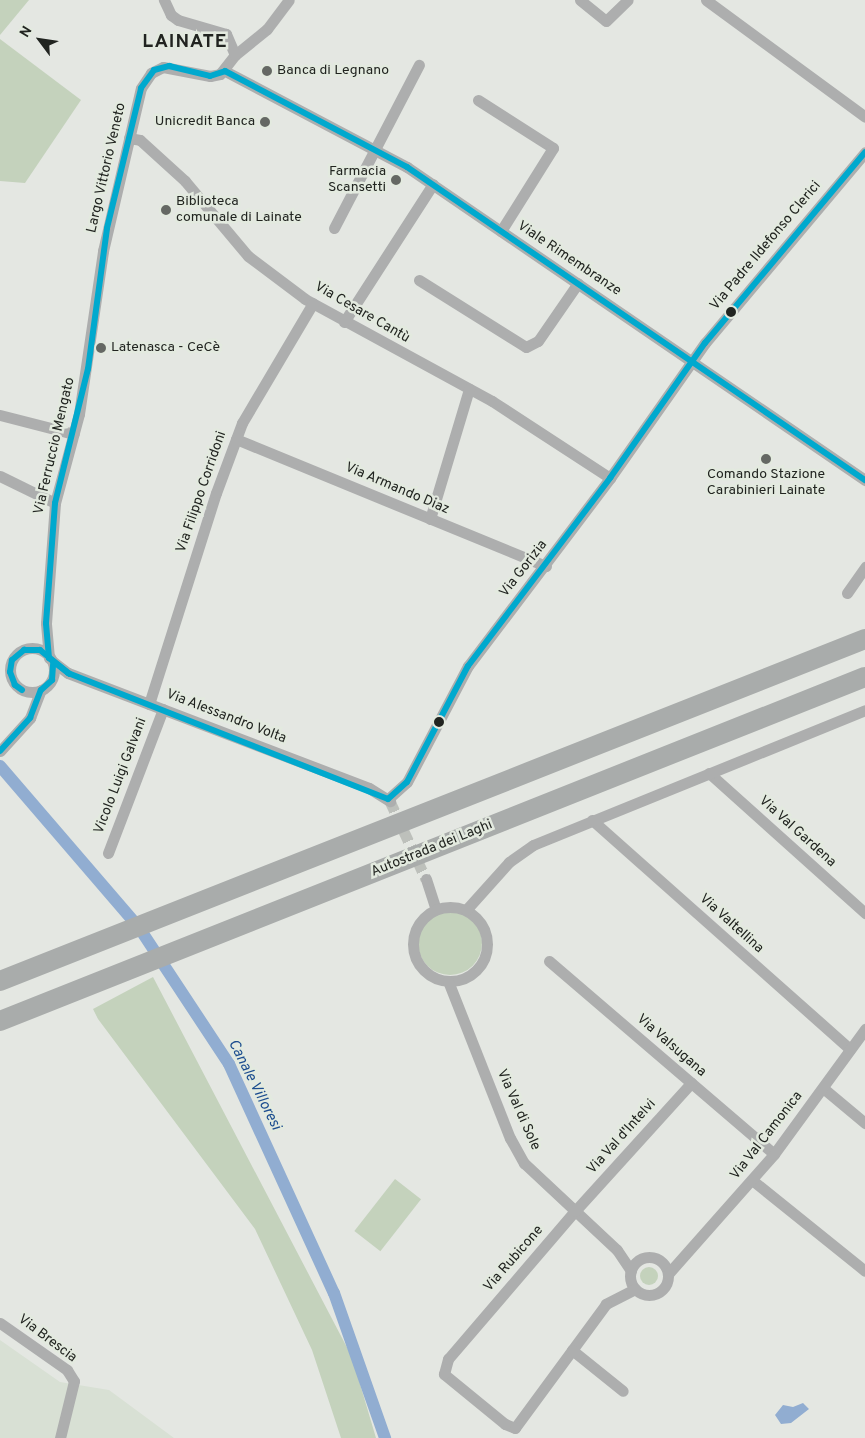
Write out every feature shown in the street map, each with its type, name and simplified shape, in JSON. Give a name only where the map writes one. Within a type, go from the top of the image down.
[{"type":"highway","points":[[0,981],[865,639]]},
{"type":"highway","name":"Autostrada dei Laghi","points":[[0,1021],[865,677]]},
{"type":"street","points":[[231,63],[267,29],[289,0]]},
{"type":"street","points":[[580,0],[606,21],[628,0]]},
{"type":"street","points":[[706,0],[865,117]]},
{"type":"street","points":[[166,6],[178,20],[226,34],[231,63]]},
{"type":"street","name":"Largo Vittorio Veneto","points":[[100,278],[107,228],[142,88],[154,70],[170,66],[210,76],[231,63]]},
{"type":"street","name":"Viale Rimembranze","points":[[231,63],[245,83],[375,150],[433,184],[865,480]]},
{"type":"street","points":[[334,228],[419,65]]},
{"type":"street","points":[[478,100],[554,148],[501,230]]},
{"type":"street","name":"Via Cesare Cantù","points":[[129,138],[140,140],[185,181],[248,256],[313,303],[344,322],[469,389],[610,478]]},
{"type":"street","name":"Via Padre Ildefonso Clerici","points":[[693,361],[705,342],[865,152]]},
{"type":"street","points":[[344,322],[433,184]]},
{"type":"street","name":"Via Ferruccio Mengato","points":[[51,659],[46,622],[55,503],[74,434],[88,369],[100,278]]},
{"type":"street","points":[[419,280],[526,348],[538,341],[578,283]]},
{"type":"street","name":"Via Filippo Corridoni","points":[[149,704],[236,439],[257,394],[313,303]]},
{"type":"street","name":"Via Gorizia","points":[[389,800],[407,782],[468,666],[546,566],[693,361]]},
{"type":"street","points":[[430,519],[469,389]]},
{"type":"street","points":[[0,415],[74,434]]},
{"type":"street","name":"Via Armando Diaz","points":[[236,439],[546,566]]},
{"type":"street","points":[[0,476],[55,503]]},
{"type":"street","points":[[847,593],[865,567]]},
{"type":"street","name":"Via Ferruccio Mengato","points":[[28,649],[46,622]]},
{"type":"street","points":[[0,751],[18,734],[26,723],[41,690],[52,680],[51,659],[40,650],[28,649],[16,655],[10,666],[13,681],[22,690],[26,723]]},
{"type":"street","name":"Via Alessandro Volta","points":[[51,659],[68,673],[389,800]]},
{"type":"street","points":[[22,690],[41,690]]},
{"type":"street","name":"Vicolo Luigi Galvani","points":[[108,853],[163,709]]},
{"type":"street","points":[[466,910],[509,862],[533,845],[865,710]]},
{"type":"street","name":"Via Val Gardena","points":[[709,773],[865,913]]},
{"type":"street","name":"Via Valtellina","points":[[592,820],[850,1049]]},
{"type":"street","points":[[426,879],[436,909]]},
{"type":"street","points":[[456,907],[466,910],[474,916],[485,932],[486,952],[477,969],[460,980],[448,981],[427,974],[419,966],[413,950],[414,934],[419,923],[436,909],[456,907]]},
{"type":"street","name":"Via Valsugana","points":[[549,961],[774,1154]]},
{"type":"street","name":"Via Val di Sole","points":[[458,1004],[460,980]]},
{"type":"street","name":"Via Val di Sole","points":[[448,981],[520,1156],[533,1173],[575,1211]]},
{"type":"street","name":"Via Val Camonica","points":[[668,1274],[774,1154],[865,1029]]},
{"type":"street","name":"Via Val d'Intelvi","points":[[575,1211],[691,1083]]},
{"type":"street","points":[[823,1088],[865,1123]]},
{"type":"street","points":[[752,1180],[865,1271]]},
{"type":"street","points":[[575,1211],[617,1250],[638,1261],[653,1258],[662,1262],[668,1274],[666,1285],[657,1293],[646,1295],[635,1289],[631,1273],[617,1250]]},
{"type":"street","name":"Via Rubicone","points":[[572,1350],[520,1424],[515,1428],[505,1424],[444,1374],[448,1359],[575,1211]]},
{"type":"street","name":"Via Val Camonica","points":[[662,1262],[684,1254]]},
{"type":"street","points":[[617,1296],[638,1261]]},
{"type":"street","points":[[623,1390],[572,1350],[606,1304],[617,1296],[635,1289]]},
{"type":"street","name":"Via Brescia","points":[[0,1323],[67,1370],[74,1381],[60,1438]]},
{"type":"shaded area","points":[[0,1340],[60,1382],[109,1390],[174,1438],[0,1438]]},
{"type":"green space","points":[[0,0],[29,0],[0,35]]},
{"type":"green space","points":[[0,39],[81,100],[25,183],[0,181]]},
{"type":"green space","points":[[450,911],[468,916],[473,920],[477,925],[482,943],[477,961],[473,966],[468,970],[450,975],[432,970],[427,966],[423,961],[418,943],[423,925],[427,920],[432,916]]},
{"type":"green space","points":[[153,977],[352,1357],[376,1438],[341,1438],[312,1350],[255,1229],[98,1019],[93,1009]]},
{"type":"green space","points":[[395,1179],[421,1199],[380,1251],[354,1231]]},
{"type":"green space","points":[[645,1267],[653,1267],[658,1272],[656,1283],[645,1285],[640,1280],[640,1272]]},
{"type":"water","points":[[803,1403],[809,1409],[791,1423],[781,1424],[775,1415],[783,1405],[793,1407]]},
{"type":"waterway","name":"Canale Villoresi","points":[[0,766],[140,929],[229,1064],[334,1293],[385,1438]]},
{"type":"tunnel","points":[[390,801],[426,879]]},
{"type":"transit line","points":[[388,799],[68,673],[49,658],[46,623],[55,503],[88,369],[107,228],[141,88],[154,70],[169,66],[210,76],[225,71],[407,167],[865,480]]},
{"type":"transit line","points":[[388,799],[407,782],[468,666],[610,478],[705,343],[865,152]]},
{"type":"transit line","points":[[22,690],[15,685],[10,672],[12,660],[24,650],[40,650],[70,674]]},
{"type":"transit line","points":[[0,751],[30,718],[41,690],[52,680],[53,664]]},
{"type":"place","name":"Banca di Legnano","points":[[267,71]]},
{"type":"place","name":"Unicredit Banca","points":[[265,122]]},
{"type":"place","name":"Farmacia Scansetti","points":[[396,180]]},
{"type":"place","name":"Biblioteca comunale di Lainate","points":[[166,210]]},
{"type":"place","name":"Latenasca - CeCè","points":[[101,348]]},
{"type":"place","name":"Comando Stazione Carabinieri Lainate","points":[[766,459]]},
{"type":"district","name":"LAINATE","points":[[185,43]]}]
